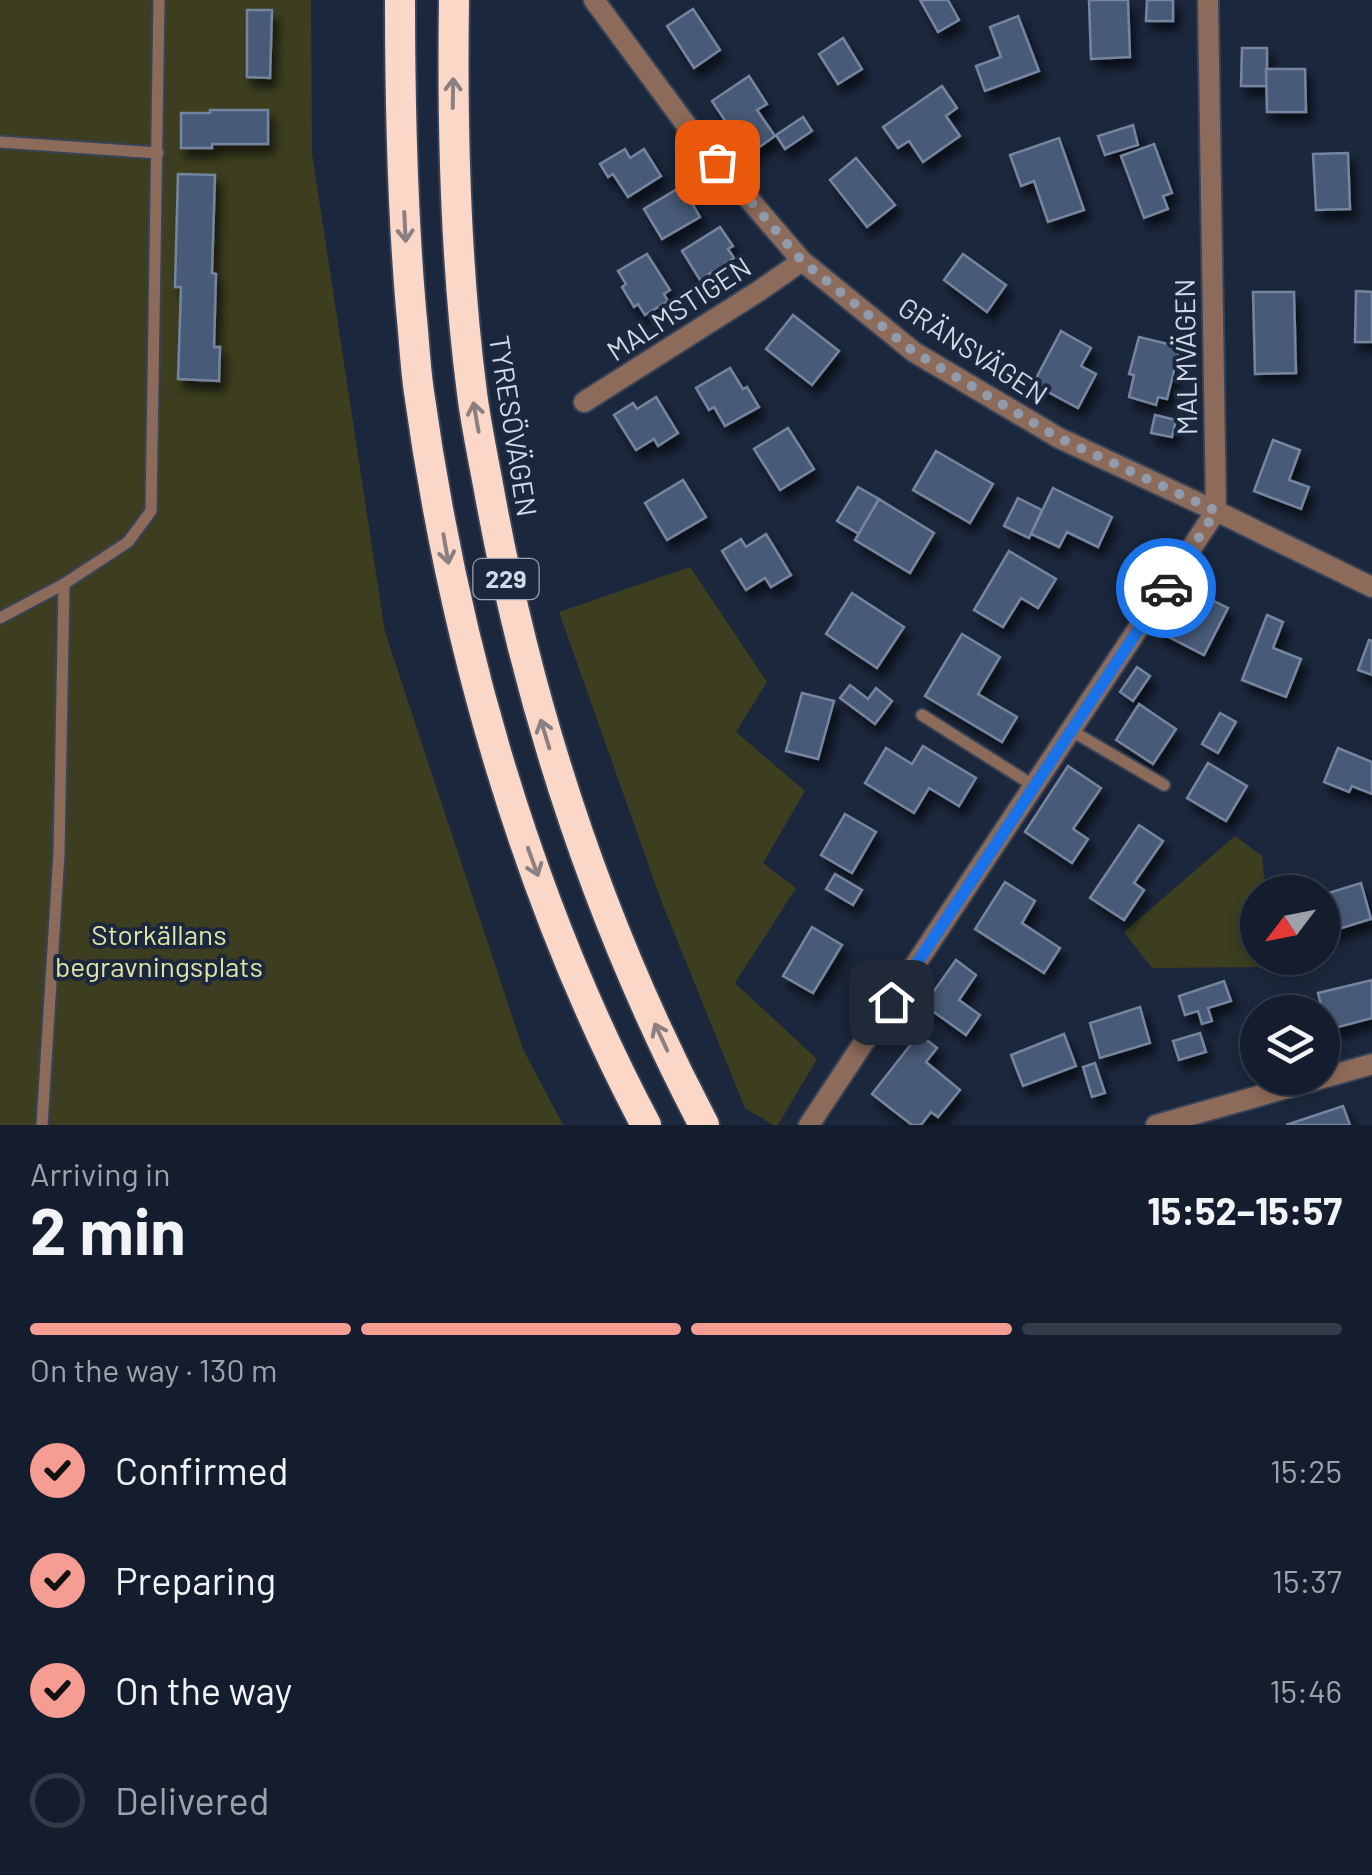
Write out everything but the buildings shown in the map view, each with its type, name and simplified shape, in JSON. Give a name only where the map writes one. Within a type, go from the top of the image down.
[{"type":"highway","name":"229","points":[[400,0],[400,130],[408,278],[418,390],[450,572],[488,728],[522,833],[567,953],[646,1125]]},
{"type":"highway","name":"TYRESÖVÄGEN","points":[[454,0],[452,119],[458,255],[472,394],[502,566],[541,723],[585,854],[642,996],[704,1125]]},
{"type":"street","name":"GRÄNSVÄGEN","points":[[594,0],[693,134],[802,261],[914,352],[1059,438],[1372,588]]},
{"type":"street","name":"MALMVÄGEN","points":[[1208,0],[1216,511]]},
{"type":"street","name":"MALMSTIGEN","points":[[584,402],[802,261]]},
{"type":"street","points":[[809,1125],[1216,511]]},
{"type":"street","points":[[1156,1125],[1372,1064]]},
{"type":"lane","points":[[0,618],[64,584],[128,542],[151,511],[159,0]]},
{"type":"lane","points":[[0,142],[158,153]]},
{"type":"lane","points":[[42,1125],[59,853],[64,584]]},
{"type":"lane","points":[[922,715],[1034,786]]},
{"type":"lane","points":[[1072,731],[1164,785]]},
{"type":"green space","name":"Storkällans begravningsplats","points":[[0,0],[311,0],[312,153],[385,632],[523,1049],[563,1125],[0,1125]]},
{"type":"green space","points":[[690,567],[767,682],[736,732],[805,791],[763,863],[796,888],[735,983],[817,1059],[778,1125],[745,1108],[662,903],[559,612]]},
{"type":"green space","points":[[1235,836],[1262,856],[1264,875],[1240,875],[1240,967],[1152,968],[1124,932]]},
{"type":"way so far","points":[[717,162],[802,261],[914,352],[1059,438],[1216,511],[1166,588]]},
{"type":"route","points":[[891,1002],[1166,588]]}]
